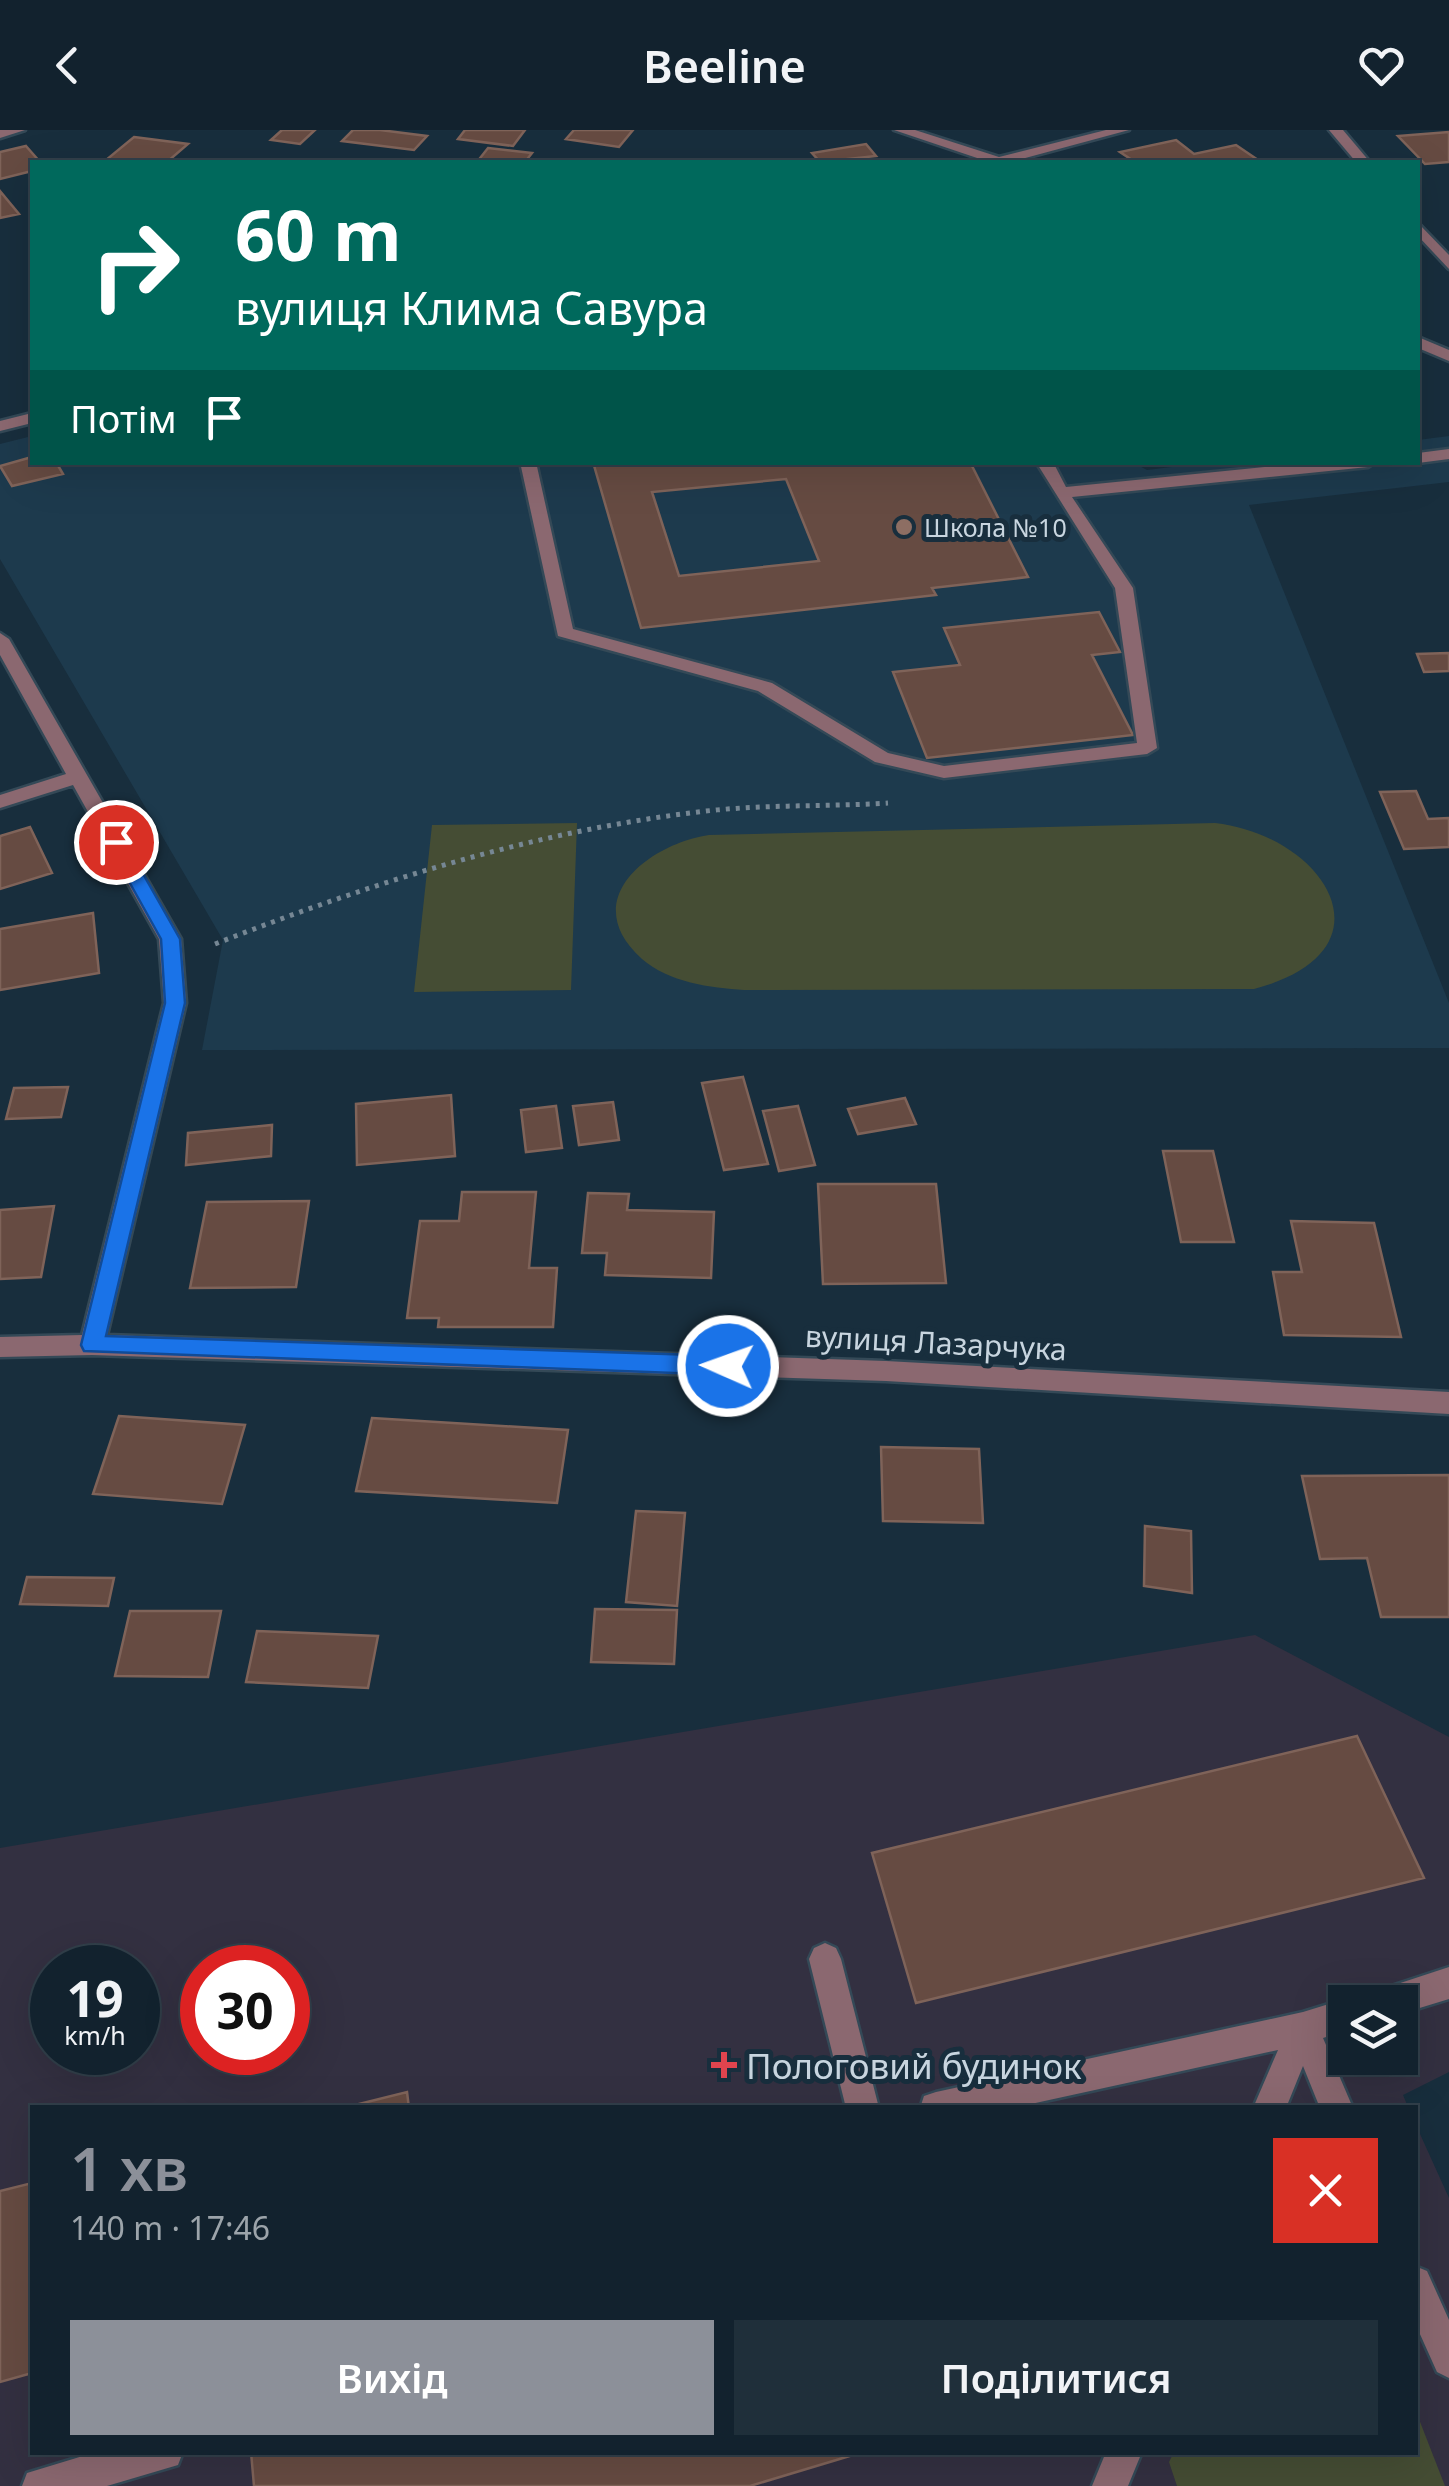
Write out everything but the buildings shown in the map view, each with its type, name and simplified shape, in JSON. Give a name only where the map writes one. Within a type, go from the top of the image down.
[{"type":"street","points":[[0,134],[18,130]]},
{"type":"street","points":[[901,130],[993,160]]},
{"type":"street","points":[[1007,160],[1122,130]]},
{"type":"street","points":[[1336,130],[1361,160]]},
{"type":"street","points":[[1420,229],[1449,264]]},
{"type":"street","points":[[1420,343],[1449,356]]},
{"type":"street","points":[[0,426],[30,418]]},
{"type":"street","points":[[1420,458],[1449,454]]},
{"type":"street","points":[[529,465],[564,632],[765,687],[882,758],[944,772],[1147,748],[1124,588],[1046,465]]},
{"type":"street","points":[[1062,493],[1338,465]]},
{"type":"street","points":[[0,638],[170,939],[175,1003],[92,1345]]},
{"type":"street","points":[[0,802],[80,776]]},
{"type":"street","name":"вулиця Лазарчука","points":[[0,1347],[92,1345],[886,1371],[1449,1403]]},
{"type":"street","points":[[825,1958],[862,2105]]},
{"type":"street","points":[[1418,1992],[1449,1983]]},
{"type":"street","points":[[950,2105],[1328,2020]]},
{"type":"street","points":[[1270,2105],[1302,2028]]},
{"type":"street","points":[[1302,2028],[1337,2105]]},
{"type":"street","points":[[1418,2290],[1449,2360]]},
{"type":"street","points":[[40,2486],[153,2455]]},
{"type":"street","points":[[1110,2486],[1123,2455]]},
{"type":"path","points":[[172,961],[422,868],[680,814],[913,802],[944,772]]},
{"type":"shaded area","points":[[30,436],[30,465],[1138,465],[1147,470],[1188,465],[1420,465],[1420,440],[1449,436],[1449,482],[1249,505],[1449,1003],[1449,1048],[202,1050],[223,940],[0,559],[0,444]]},
{"type":"shaded area","name":"Пологовий будинок","points":[[1255,1635],[1449,1737],[1449,2072],[1403,2095],[1407,2105],[30,2105],[30,2455],[1418,2455],[1418,2130],[1449,2198],[1449,2486],[0,2486],[0,1848]]},
{"type":"green space","points":[[577,823],[571,990],[414,992],[432,825]]},
{"type":"green space","points":[[1215,823],[1254,832],[1288,849],[1314,871],[1330,897],[1334,923],[1324,949],[1298,971],[1254,989],[718,988],[652,967],[623,937],[616,916],[618,896],[628,878],[644,863],[686,840],[709,835]]},
{"type":"green space","points":[[1418,2417],[1445,2486],[1177,2486],[1169,2462],[1172,2455],[1418,2455]]},
{"type":"place","name":"Школа №10","points":[[904,527]]},
{"type":"place","name":"Пологовий будинок","points":[[724,2065]]},
{"type":"route","points":[[116,842],[170,939],[175,1003],[92,1345],[728,1366]]}]
